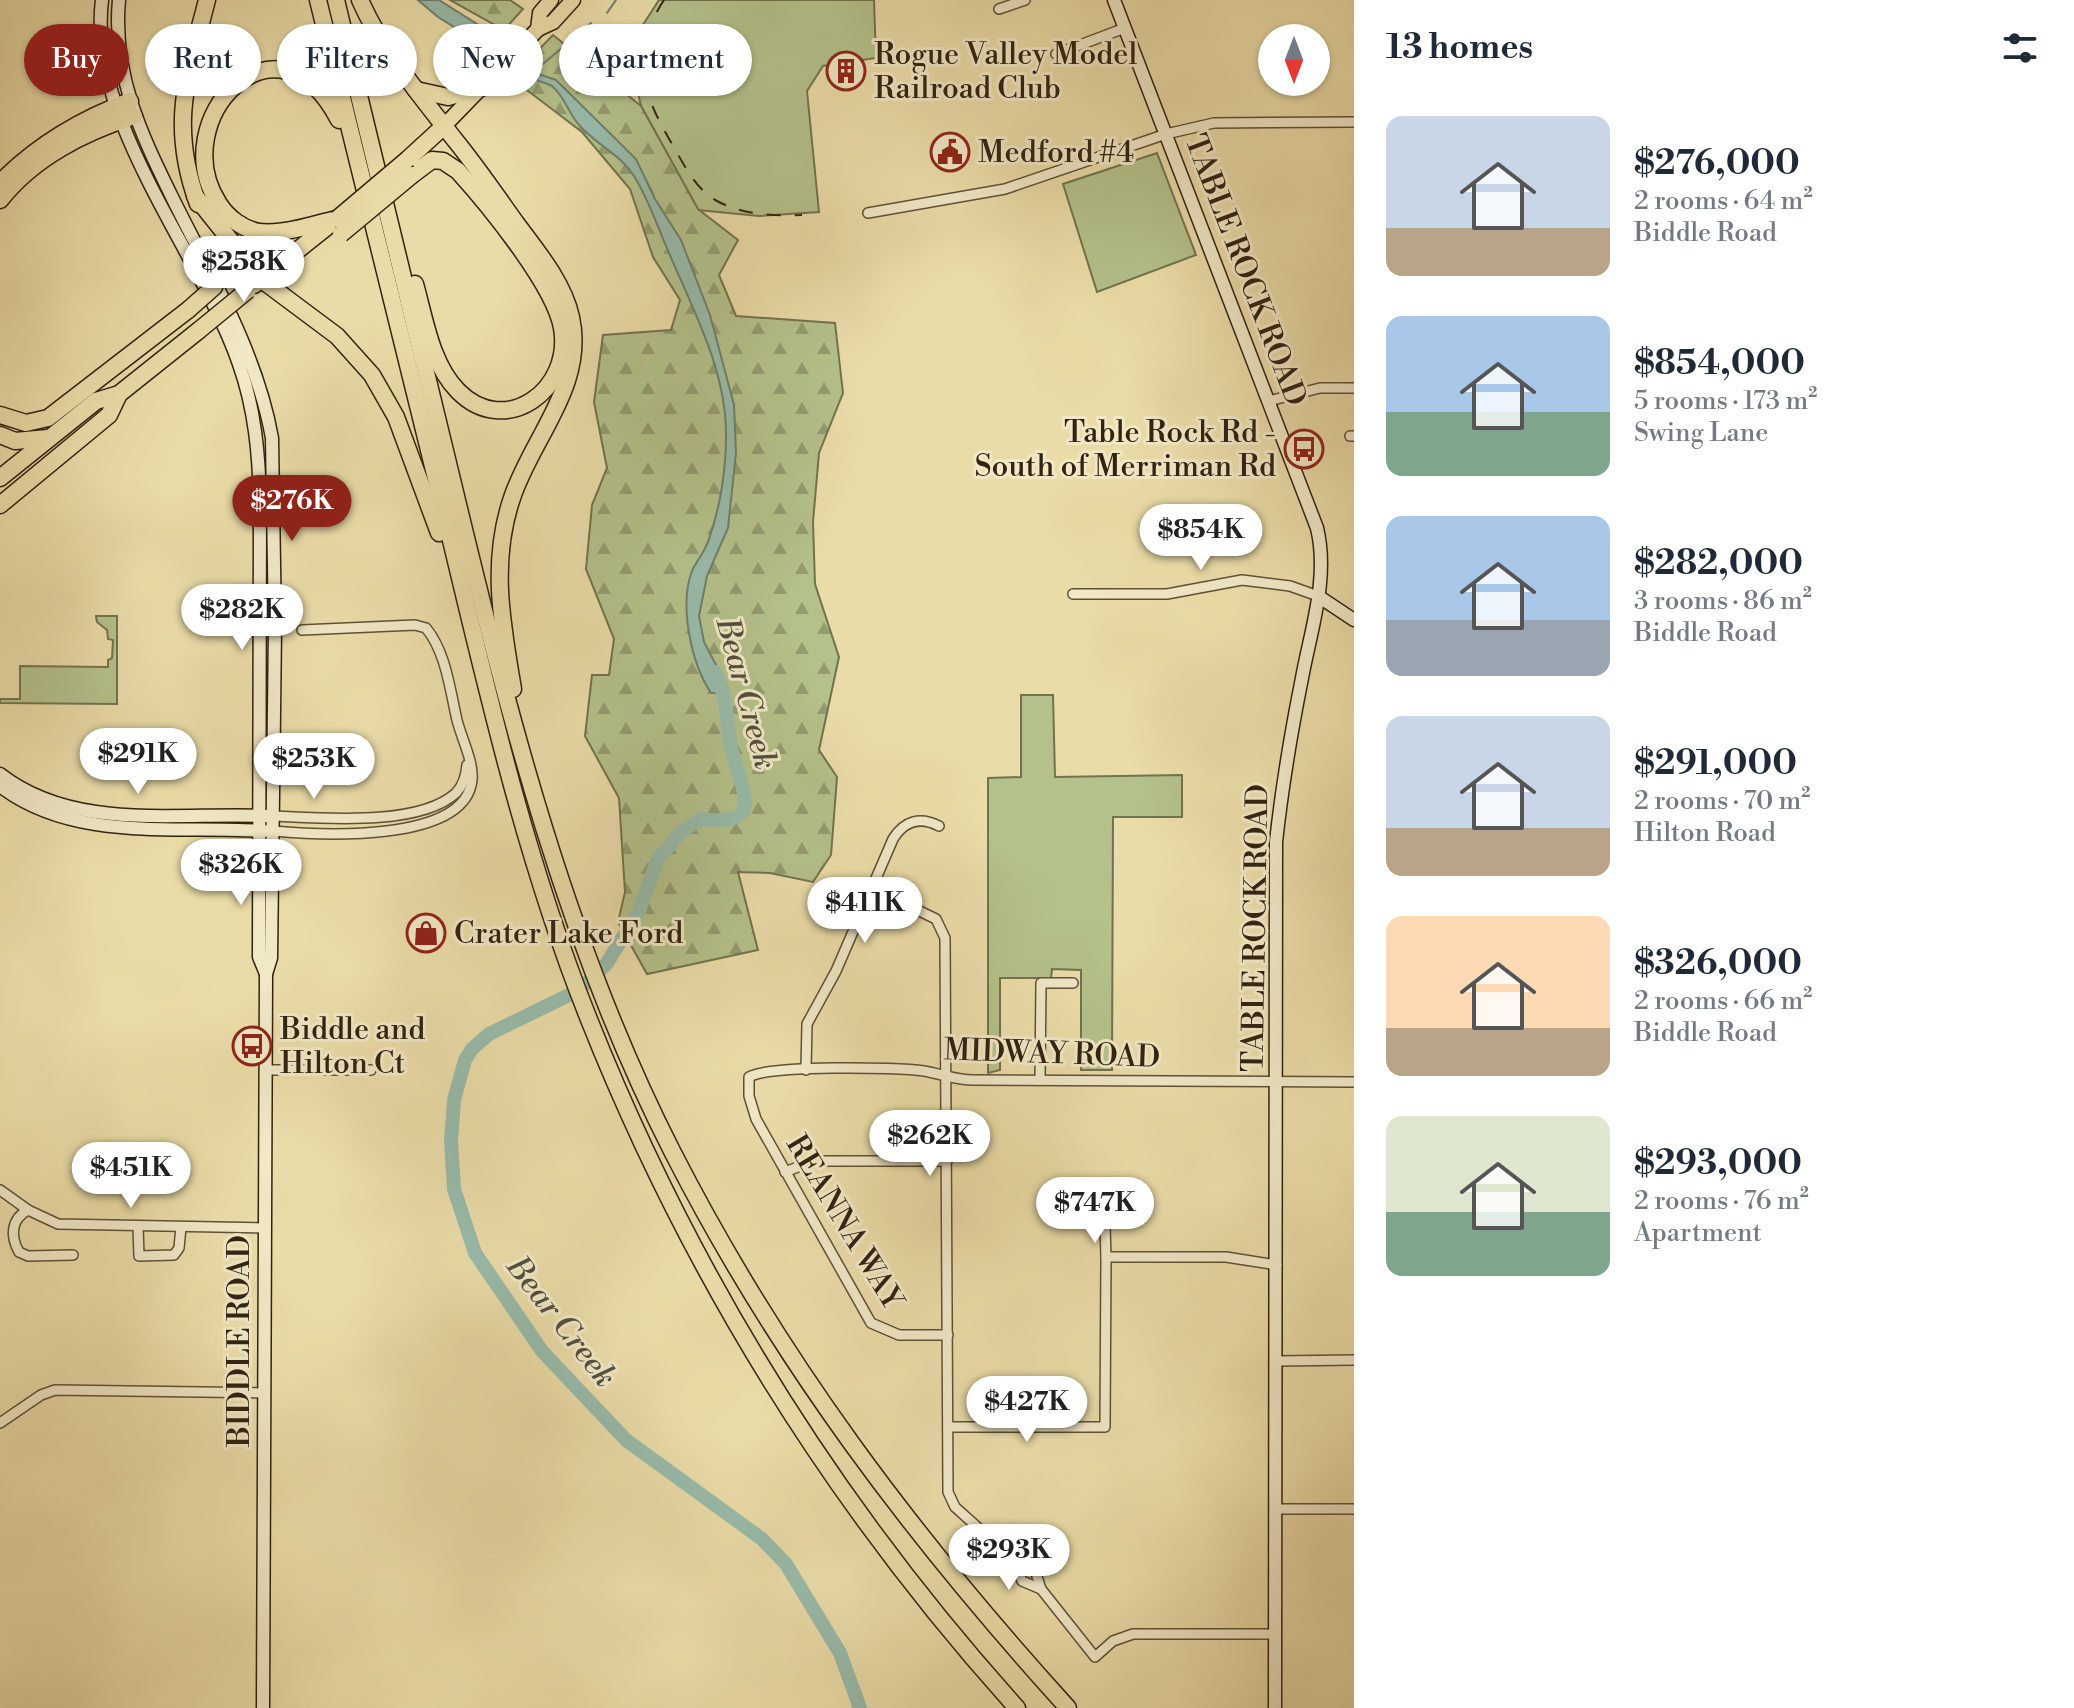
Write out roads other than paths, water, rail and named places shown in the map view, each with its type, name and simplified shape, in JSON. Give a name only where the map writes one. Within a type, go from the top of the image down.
[{"type":"highway","points":[[0,415],[26,423],[48,418],[214,287],[222,264],[220,249],[206,228],[195,196],[183,153],[182,114],[207,0]]},
{"type":"highway","points":[[318,0],[516,798],[559,940],[587,1015],[663,1189],[754,1356],[828,1471],[901,1571],[1017,1708]]},
{"type":"highway","points":[[336,0],[515,734],[577,929],[606,1003],[671,1150],[750,1291],[808,1385],[907,1522],[1068,1708]]},
{"type":"highway","points":[[360,0],[372,24]]},
{"type":"highway","points":[[339,226],[269,232],[249,229],[227,215],[211,189],[206,164],[211,116],[223,90],[240,72],[259,62],[290,62],[320,82],[356,158]]},
{"type":"highway","points":[[417,91],[553,275],[566,299],[573,330],[572,358],[564,392],[512,498],[499,555],[498,587],[516,702],[515,734]]},
{"type":"highway","points":[[0,183],[52,140],[125,111]]},
{"type":"highway","points":[[0,200],[50,155],[125,111]]},
{"type":"highway","points":[[0,478],[96,401],[119,394],[302,247],[339,226],[410,167],[444,126]]},
{"type":"highway","points":[[390,223],[410,267],[439,363],[455,389],[473,403],[501,410],[519,407],[540,396],[553,382],[564,349],[560,320],[544,285],[458,171],[443,161],[432,160],[410,167]]},
{"type":"highway","points":[[195,196],[255,285],[337,336],[378,385],[414,460],[448,560],[459,573]]},
{"type":"highway","points":[[0,505],[109,415],[119,394]]},
{"type":"highway","points":[[0,435],[15,441],[49,438]]},
{"type":"main road","name":"BIDDLE ROAD","points":[[102,0],[102,59],[229,339],[253,417],[260,502],[259,816],[266,831]]},
{"type":"main road","name":"BIDDLE ROAD","points":[[119,0],[118,46],[125,111],[247,353],[271,430],[274,485],[273,816],[266,831],[259,957],[266,974],[263,1708]]},
{"type":"main road","points":[[541,24],[551,0]]},
{"type":"main road","points":[[543,24],[573,0]]},
{"type":"main road","name":"TABLE ROCK ROAD","points":[[1114,0],[1317,528],[1323,559],[1285,770],[1276,842],[1275,1708]]},
{"type":"main road","points":[[444,126],[476,96]]},
{"type":"main road","points":[[1318,596],[1354,620]]},
{"type":"main road","points":[[0,774],[31,796],[87,811],[273,816]]},
{"type":"main road","points":[[0,786],[36,807],[85,822],[127,827],[266,831]]},
{"type":"street","points":[[999,9],[1025,0]]},
{"type":"street","points":[[1056,54],[1125,28]]},
{"type":"street","points":[[868,213],[1005,189],[1166,134],[1226,121],[1354,122]]},
{"type":"street","points":[[1269,401],[1320,388],[1354,388]]},
{"type":"street","points":[[1073,594],[1167,594],[1242,580],[1290,586],[1318,596]]},
{"type":"street","points":[[266,831],[368,833],[436,819],[464,800],[472,780],[443,662],[426,628],[415,625],[302,630]]},
{"type":"street","points":[[273,816],[369,818],[414,811],[454,795],[465,779],[468,761]]},
{"type":"street","points":[[806,1070],[807,1024],[836,971],[898,832],[920,820],[939,826]]},
{"type":"street","points":[[872,888],[929,915],[944,932],[948,1492],[955,1507],[1014,1560],[1022,1581],[1041,1589]]},
{"type":"street","points":[[1040,1080],[1041,983],[1073,983]]},
{"type":"street","points":[[266,1070],[371,1070]]},
{"type":"street","name":"MIDWAY ROAD","points":[[749,1077],[769,1070],[806,1070],[917,1071],[947,1077],[1040,1080],[1354,1082]]},
{"type":"street","name":"REANNA WAY","points":[[749,1077],[753,1112],[871,1323],[899,1335],[948,1335]]},
{"type":"street","points":[[785,1172],[813,1161],[947,1161]]},
{"type":"street","points":[[0,1190],[28,1210],[58,1224],[265,1228]]},
{"type":"street","points":[[28,1210],[15,1220],[13,1226],[19,1252],[28,1256],[73,1255]]},
{"type":"street","points":[[948,1427],[1105,1427],[1105,1226]]},
{"type":"street","points":[[138,1227],[139,1256],[174,1255],[179,1248],[181,1227]]},
{"type":"street","points":[[1106,1257],[1226,1257],[1277,1265]]},
{"type":"street","points":[[1277,1361],[1354,1360]]},
{"type":"street","points":[[0,1423],[33,1399],[55,1390],[265,1393]]},
{"type":"street","points":[[1275,1509],[1354,1509]]},
{"type":"street","points":[[1014,1560],[1024,1560],[1034,1567],[1041,1589],[1095,1657],[1113,1641],[1133,1634],[1275,1634]]},
{"type":"waterway","points":[[607,13],[616,0]]},
{"type":"waterway","points":[[543,64],[591,23]]},
{"type":"waterway","name":"Bear Creek","points":[[715,672],[743,789],[743,811],[736,817],[722,820],[701,819],[682,831],[658,859],[639,911],[607,963],[593,978],[573,993],[489,1034],[472,1049],[465,1060],[454,1100],[451,1141],[454,1189],[475,1253],[542,1351],[626,1440],[762,1539],[786,1564],[840,1653],[860,1708]]},
{"type":"railway","points":[[664,0],[646,40],[644,76],[655,111],[688,171],[704,191],[727,206],[759,214],[802,215]]},
{"type":"place","name":"Rogue Valley Model Railroad Club","points":[[846,71]]},
{"type":"place","name":"Medford #4","points":[[950,152]]},
{"type":"place","name":"Table Rock Rd - South of Merriman Rd","points":[[1304,449]]},
{"type":"place","name":"Crater Lake Ford","points":[[426,933]]},
{"type":"place","name":"Biddle and Hilton Ct","points":[[252,1046]]}]
